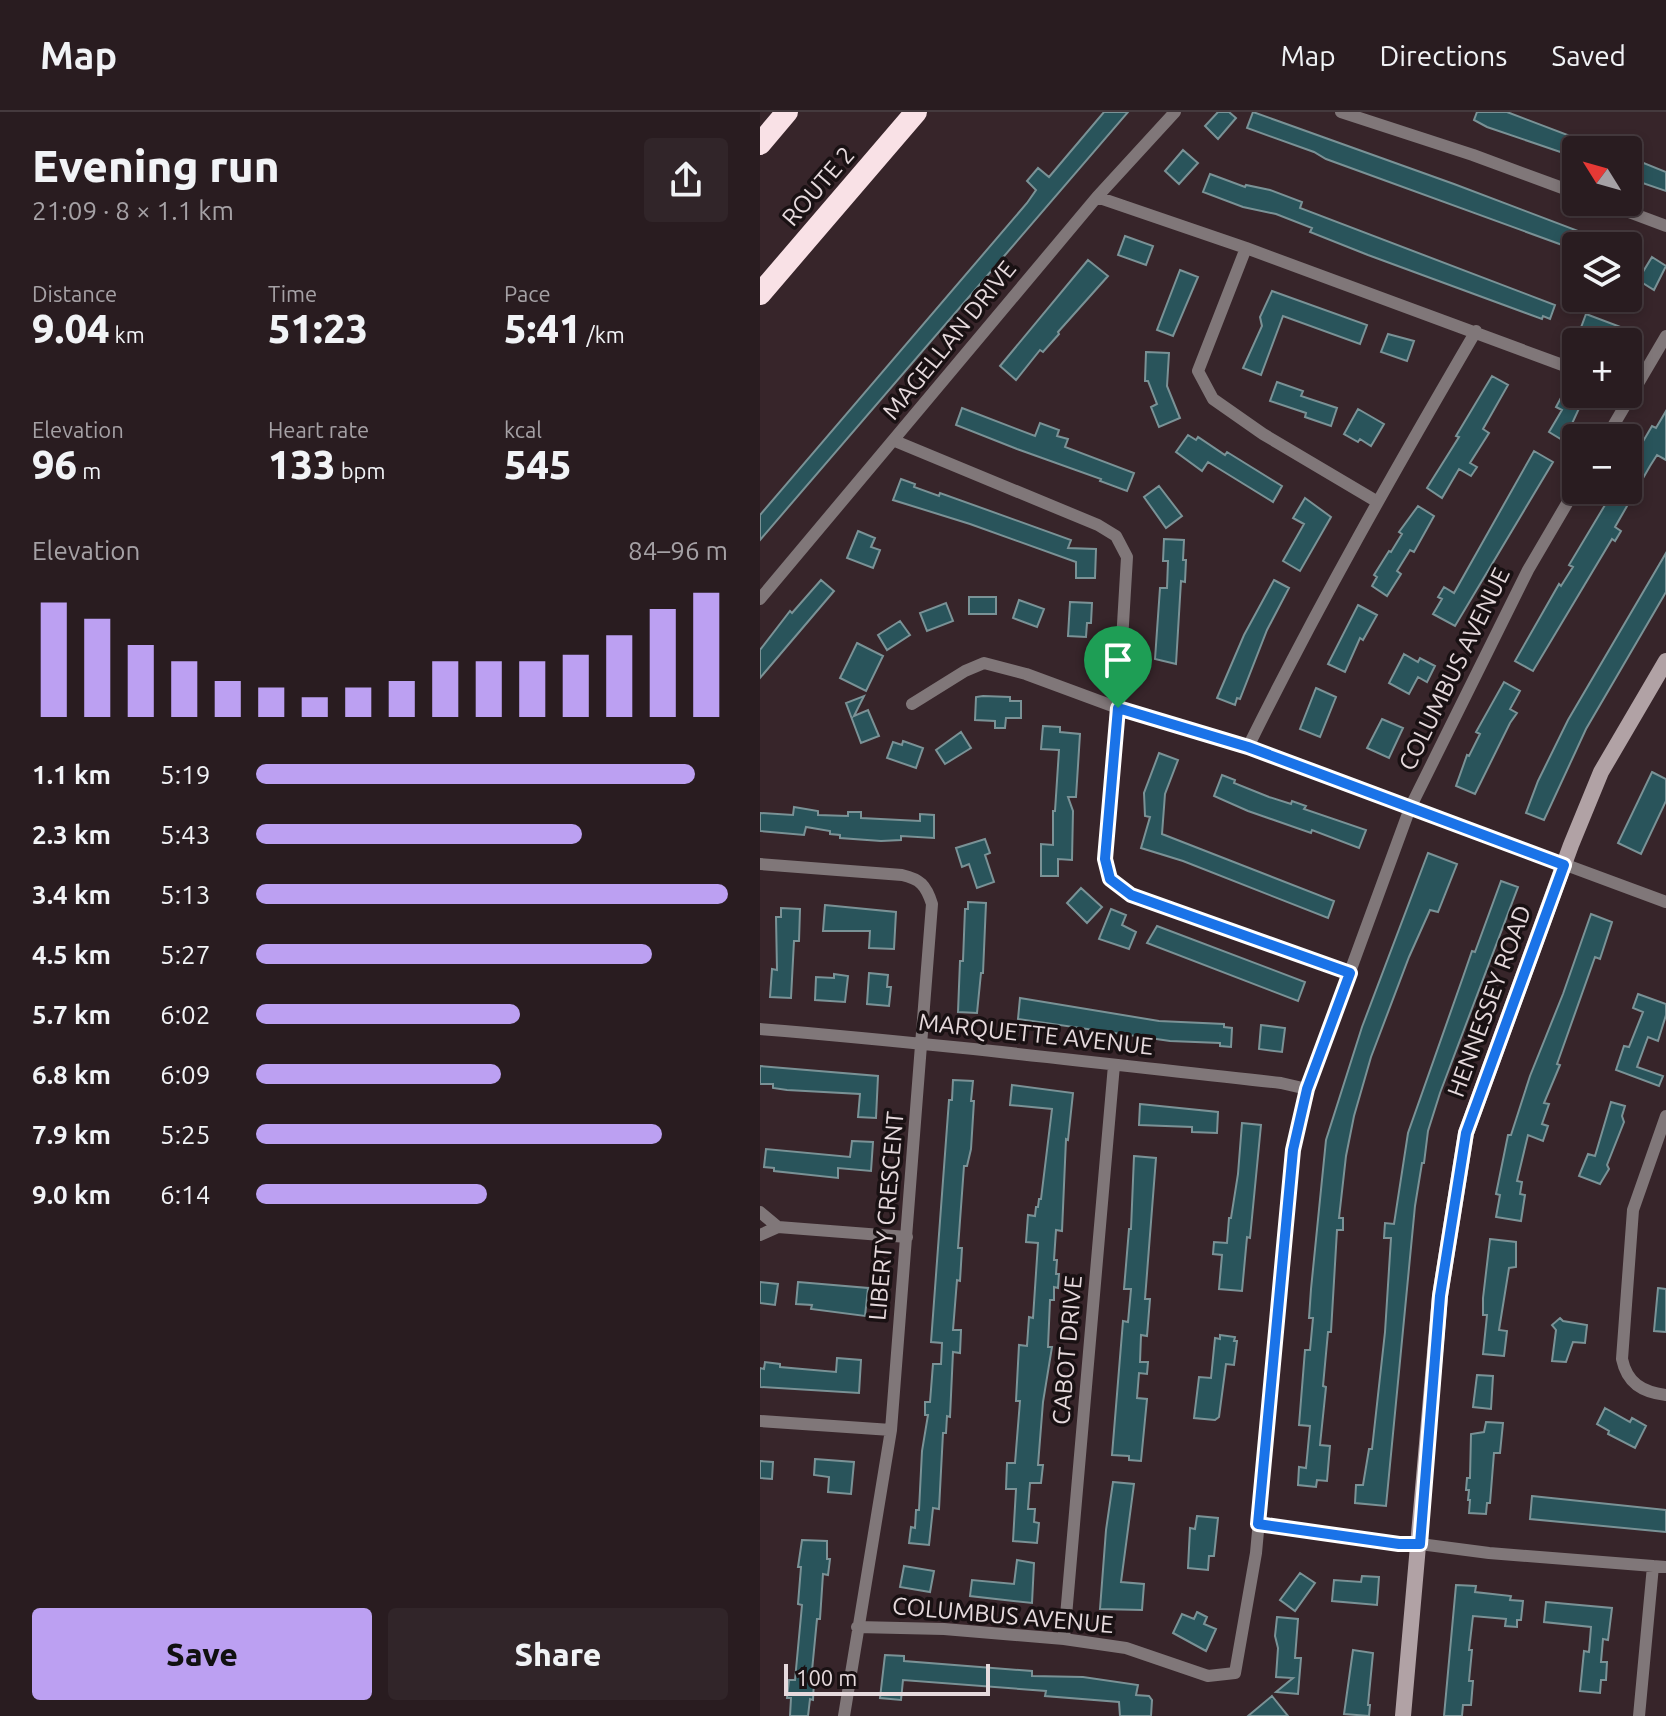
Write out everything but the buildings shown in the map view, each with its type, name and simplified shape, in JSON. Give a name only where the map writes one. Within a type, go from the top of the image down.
[{"type":"highway","points":[[760,144],[787,112]]},
{"type":"highway","name":"ROUTE 2","points":[[760,294],[916,112]]},
{"type":"street","name":"MAGELLAN DRIVE","points":[[760,599],[1097,197],[1175,112]]},
{"type":"street","points":[[1341,112],[1562,188]]},
{"type":"street","points":[[1097,197],[1246,248],[1562,365]]},
{"type":"street","points":[[1639,216],[1666,226]]},
{"type":"street","points":[[1246,248],[1198,371],[1213,399],[1263,434],[1376,501]]},
{"type":"street","points":[[1248,747],[1376,501],[1476,331]]},
{"type":"street","points":[[1642,373],[1666,336]]},
{"type":"street","points":[[895,441],[1098,525],[1116,536],[1127,557],[1105,859],[1110,879],[1131,895],[1350,973]]},
{"type":"street","name":"COLUMBUS AVENUE","points":[[857,1627],[944,1629],[1064,1639],[1126,1648],[1208,1676],[1235,1673],[1258,1524],[1293,1150],[1307,1089],[1410,808],[1528,570],[1567,504]]},
{"type":"street","name":"HENNESSEY ROAD","points":[[1403,1716],[1440,1296],[1466,1133],[1601,772],[1666,661]]},
{"type":"street","points":[[912,704],[965,671],[984,663],[1026,674],[1118,708],[1248,747],[1666,902]]},
{"type":"street","name":"LIBERTY CRESCENT","points":[[760,864],[902,875],[918,879],[928,889],[932,904],[891,1430],[844,1716]]},
{"type":"street","name":"MARQUETTE AVENUE","points":[[760,1029],[922,1043],[1281,1083],[1307,1089]]},
{"type":"street","name":"CABOT DRIVE","points":[[1064,1639],[1114,1065]]},
{"type":"street","points":[[1666,1116],[1633,1210],[1622,1359],[1625,1373],[1633,1382],[1652,1393],[1666,1395]]},
{"type":"street","points":[[760,1212],[778,1227]]},
{"type":"street","points":[[760,1235],[778,1227],[907,1237]]},
{"type":"street","points":[[760,1421],[891,1430]]},
{"type":"street","points":[[1258,1524],[1399,1544],[1659,1567],[1639,1716]]},
{"type":"route","points":[[1118,708],[1248,747],[1564,865],[1466,1133],[1440,1296],[1420,1544],[1399,1544],[1258,1524],[1293,1150],[1307,1089],[1350,973],[1131,895],[1110,879],[1105,859],[1118,708]]}]
